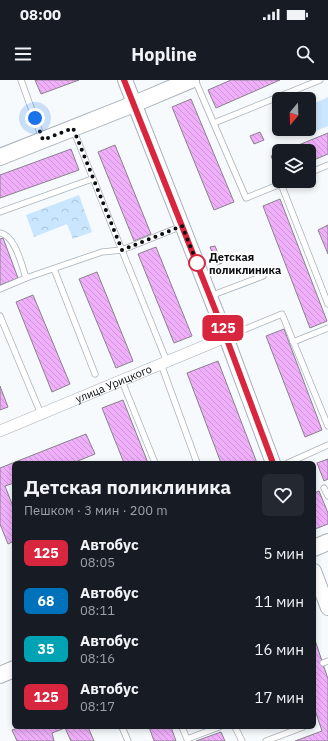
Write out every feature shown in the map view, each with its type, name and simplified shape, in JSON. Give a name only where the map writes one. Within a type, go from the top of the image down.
[{"type":"main road","points":[[0,157],[191,80]]},
{"type":"main road","points":[[316,547],[328,542]]},
{"type":"main road","points":[[0,675],[12,670]]},
{"type":"street","points":[[124,80],[226,337],[272,461]]},
{"type":"street","name":"улица Урицкого","points":[[0,431],[226,337]]},
{"type":"street","points":[[316,576],[328,608]]},
{"type":"lane","points":[[21,80],[43,140]]},
{"type":"lane","points":[[195,80],[246,198],[272,188]]},
{"type":"lane","points":[[214,124],[320,80]]},
{"type":"lane","points":[[73,128],[92,180],[122,250],[164,363],[196,461]]},
{"type":"lane","points":[[316,169],[328,165]]},
{"type":"lane","points":[[0,212],[92,180]]},
{"type":"lane","points":[[283,188],[328,304]]},
{"type":"lane","points":[[0,289],[26,278],[102,252],[122,250],[182,226]]},
{"type":"lane","points":[[0,233],[3,233],[13,242],[26,278]]},
{"type":"lane","points":[[54,269],[95,374]]},
{"type":"lane","points":[[210,296],[263,276]]},
{"type":"lane","points":[[226,337],[282,314],[328,426]]},
{"type":"lane","points":[[0,316],[41,414]]},
{"type":"lane","points":[[293,342],[328,328]]},
{"type":"lane","points":[[122,381],[154,461]]},
{"type":"lane","points":[[292,461],[328,445]]},
{"type":"lane","points":[[324,488],[328,496]]},
{"type":"lane","points":[[123,729],[128,741]]},
{"type":"lane","points":[[183,729],[187,739],[214,729]]},
{"type":"lane","points":[[236,729],[242,741]]},
{"type":"lane","points":[[266,741],[298,729]]},
{"type":"green space","points":[[328,97],[328,126],[316,131],[316,103]]},
{"type":"green space","points":[[79,195],[92,232],[73,239],[67,224],[34,237],[26,215]]},
{"type":"building","points":[[35,80],[79,80],[41,94]]},
{"type":"building","points":[[231,80],[280,80],[216,108],[208,90]]},
{"type":"building","points":[[191,99],[234,202],[214,210],[172,107]]},
{"type":"building","points":[[260,132],[264,140],[254,144],[250,136]]},
{"type":"building","points":[[328,133],[328,154],[316,159],[316,144],[301,144]]},
{"type":"building","points":[[115,145],[151,234],[134,241],[98,152]]},
{"type":"building","points":[[71,149],[79,170],[0,198],[0,175]]},
{"type":"building","points":[[280,199],[327,321],[310,328],[263,206]]},
{"type":"building","points":[[328,225],[328,254],[318,230]]},
{"type":"building","points":[[3,238],[18,278],[0,285],[0,239]]},
{"type":"building","points":[[215,246],[222,263],[217,265],[210,247]]},
{"type":"building","points":[[156,247],[192,336],[174,343],[138,254]]},
{"type":"building","points":[[97,272],[133,361],[116,368],[79,279]]},
{"type":"building","points":[[33,295],[70,384],[52,392],[16,302]]},
{"type":"building","points":[[284,329],[322,430],[305,437],[266,336]]},
{"type":"building","points":[[218,361],[256,461],[220,461],[187,373]]},
{"type":"building","points":[[0,386],[8,407],[0,410]]},
{"type":"building","points":[[123,400],[147,461],[123,461],[102,408]]},
{"type":"building","points":[[86,434],[95,454],[78,461],[18,461]]},
{"type":"building","points":[[328,459],[328,479],[324,481],[317,463]]},
{"type":"building","points":[[12,463],[12,484],[5,486],[12,504],[12,542],[8,544],[0,524],[0,468]]},
{"type":"building","points":[[319,491],[328,513],[328,524],[316,529],[316,492]]},
{"type":"building","points":[[316,643],[328,679],[328,741],[295,741],[322,731],[316,713]]},
{"type":"building","points":[[62,729],[52,733],[54,741],[17,741],[12,730]]},
{"type":"building","points":[[65,729],[89,729],[94,741],[71,741]]},
{"type":"building","points":[[150,729],[172,729],[176,741],[154,741]]},
{"type":"building","points":[[221,732],[225,741],[196,741]]},
{"type":"bus line","name":"125","points":[[124,80],[226,337],[272,461]]},
{"type":"place","name":"Детская поликлиника","points":[[197,263]]},
{"type":"route","points":[[35,118],[43,140],[73,128],[92,180],[122,250],[182,226],[199,268],[197,263]]}]
